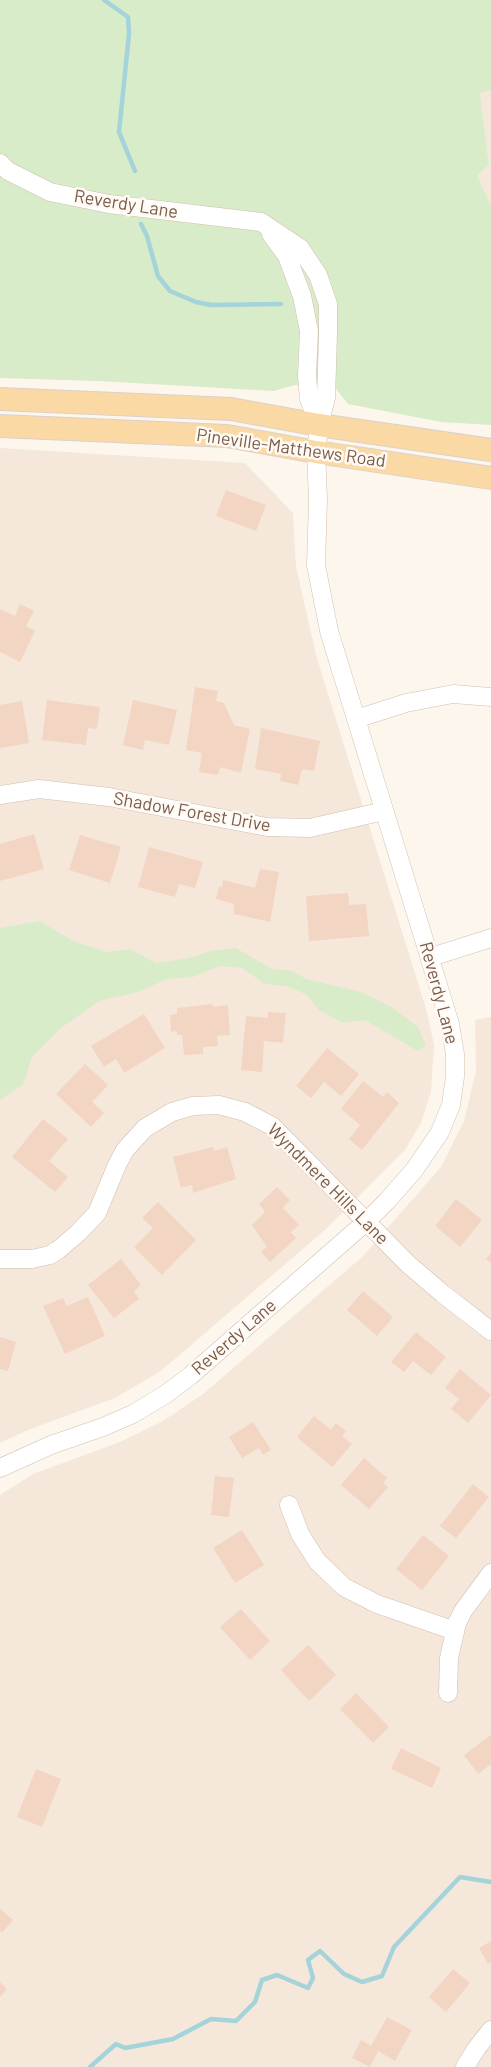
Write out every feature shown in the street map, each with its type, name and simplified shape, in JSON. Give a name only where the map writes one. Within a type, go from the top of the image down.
[{"type":"main road","name":"Pineville-Matthews Road","points":[[0,399],[231,409],[319,425],[491,450]]},
{"type":"main road","name":"Pineville-Matthews Road","points":[[0,426],[227,436],[316,452],[491,478]]},
{"type":"street","name":"Reverdy Lane","points":[[0,163],[8,171],[50,192],[109,204],[261,222],[300,248],[318,275],[328,304],[326,398],[319,425],[316,452],[318,499],[316,565],[329,631],[450,1024],[455,1077],[451,1105],[440,1132],[425,1155],[388,1200],[367,1221],[190,1376],[166,1394],[118,1420],[51,1445],[0,1468]]},
{"type":"street","name":"Reverdy Lane","points":[[261,222],[287,256],[302,296],[309,331],[307,377],[309,399],[319,425]]},
{"type":"street","points":[[356,719],[406,703],[453,694],[491,697]]},
{"type":"street","name":"Shadow Forest Drive","points":[[0,795],[39,789],[109,797],[276,827],[310,828],[384,811]]},
{"type":"street","points":[[430,957],[491,938]]},
{"type":"street","name":"Wyndmere Hills Lane","points":[[0,1260],[32,1259],[50,1255],[67,1244],[97,1213],[116,1165],[134,1138],[158,1119],[172,1112],[193,1106],[219,1106],[238,1109],[265,1121],[283,1136],[408,1264],[491,1331]]},
{"type":"street","points":[[289,1505],[300,1534],[317,1561],[344,1588],[377,1604],[454,1630]]},
{"type":"street","points":[[448,1692],[449,1658],[454,1630],[463,1611],[491,1573]]},
{"type":"street","points":[[465,2067],[491,2030]]},
{"type":"shaded area","points":[[491,90],[491,206],[477,175],[489,165],[480,92]]},
{"type":"shaded area","points":[[0,448],[245,463],[293,513],[296,566],[316,655],[427,1012],[434,1045],[431,1092],[421,1123],[405,1150],[326,1229],[161,1371],[115,1398],[28,1430],[0,1443]]},
{"type":"shaded area","points":[[491,1017],[491,2067],[0,2067],[0,1495],[33,1474],[120,1442],[163,1421],[203,1394],[362,1257],[441,1167],[464,1121],[476,1071],[475,1020]]},
{"type":"green space","points":[[0,0],[491,0],[491,90],[480,93],[489,165],[477,175],[491,206],[491,425],[441,422],[348,404],[336,389],[295,385],[274,391],[97,381],[0,378]]},
{"type":"green space","points":[[40,921],[73,941],[106,952],[130,949],[156,963],[189,958],[211,951],[236,948],[272,969],[293,971],[306,979],[361,992],[390,1006],[418,1027],[426,1046],[418,1051],[365,1020],[343,1023],[319,1010],[307,995],[287,986],[265,984],[242,968],[220,966],[193,977],[167,979],[138,992],[99,1001],[61,1028],[32,1057],[23,1085],[0,1100],[0,928]]},
{"type":"building","points":[[226,490],[266,505],[256,531],[216,516]]},
{"type":"building","points":[[20,604],[34,611],[26,626],[35,631],[20,662],[0,652],[0,609],[15,616]]},
{"type":"building","points":[[195,687],[218,691],[216,701],[224,703],[234,725],[250,729],[241,773],[220,767],[218,775],[199,772],[202,753],[186,750]]},
{"type":"building","points":[[47,700],[100,707],[97,729],[88,728],[86,745],[42,740]]},
{"type":"building","points":[[133,700],[177,710],[169,745],[145,740],[143,750],[123,745]]},
{"type":"building","points":[[22,701],[29,743],[0,748],[0,705]]},
{"type":"building","points":[[261,728],[320,741],[314,771],[302,769],[298,785],[280,781],[281,774],[255,769]]},
{"type":"building","points":[[34,834],[44,869],[0,881],[0,844]]},
{"type":"building","points":[[80,835],[121,847],[110,883],[69,870]]},
{"type":"building","points":[[149,847],[203,862],[195,888],[179,884],[175,897],[138,887]]},
{"type":"building","points":[[260,869],[279,872],[270,922],[234,914],[234,904],[216,899],[223,880],[255,888]]},
{"type":"building","points":[[348,893],[349,905],[366,904],[369,936],[309,941],[306,896]]},
{"type":"building","points":[[213,1004],[213,1007],[228,1005],[230,1035],[217,1036],[218,1046],[203,1047],[203,1054],[184,1055],[182,1035],[177,1035],[177,1031],[171,1032],[170,1015],[177,1014],[177,1008]]},
{"type":"building","points":[[268,1012],[286,1013],[283,1043],[264,1041],[262,1072],[241,1070],[246,1016],[268,1018]]},
{"type":"building","points":[[144,1014],[165,1048],[124,1073],[116,1059],[104,1067],[91,1046]]},
{"type":"building","points":[[327,1048],[359,1074],[341,1096],[324,1082],[311,1098],[296,1086]]},
{"type":"building","points":[[85,1064],[108,1085],[92,1102],[104,1113],[91,1127],[56,1094]]},
{"type":"building","points":[[363,1081],[383,1097],[387,1092],[399,1103],[362,1150],[349,1139],[360,1125],[341,1109]]},
{"type":"building","points":[[43,1119],[68,1139],[49,1161],[68,1177],[55,1192],[12,1157]]},
{"type":"building","points":[[213,1147],[214,1151],[227,1147],[236,1179],[193,1193],[192,1185],[181,1188],[173,1157]]},
{"type":"building","points":[[277,1187],[290,1200],[283,1208],[299,1225],[291,1232],[296,1238],[270,1262],[261,1252],[267,1247],[252,1225],[265,1212],[259,1204]]},
{"type":"building","points":[[456,1199],[482,1220],[460,1247],[435,1226]]},
{"type":"building","points":[[158,1202],[196,1240],[162,1275],[134,1247],[153,1228],[142,1218]]},
{"type":"building","points":[[491,1253],[491,1263],[486,1259]]},
{"type":"building","points":[[121,1259],[141,1285],[134,1291],[139,1299],[114,1318],[88,1285]]},
{"type":"building","points":[[363,1291],[393,1317],[377,1336],[347,1310]]},
{"type":"building","points":[[88,1297],[105,1336],[65,1354],[43,1306],[63,1298],[67,1306]]},
{"type":"building","points":[[416,1332],[446,1357],[431,1375],[413,1361],[404,1372],[391,1362]]},
{"type":"building","points":[[0,1337],[16,1342],[8,1371],[0,1369]]},
{"type":"building","points":[[460,1369],[491,1395],[468,1423],[451,1409],[459,1399],[445,1388]]},
{"type":"building","points":[[314,1416],[331,1430],[336,1423],[346,1431],[342,1436],[352,1444],[332,1467],[297,1437]]},
{"type":"building","points":[[253,1422],[271,1450],[263,1455],[259,1448],[242,1458],[229,1437]]},
{"type":"building","points":[[364,1458],[387,1478],[383,1483],[388,1487],[369,1509],[341,1485]]},
{"type":"building","points":[[215,1476],[234,1478],[229,1517],[211,1515]]},
{"type":"building","points":[[473,1484],[489,1497],[456,1538],[440,1526]]},
{"type":"building","points":[[242,1530],[264,1565],[235,1583],[213,1548]]},
{"type":"building","points":[[423,1535],[449,1556],[422,1590],[396,1569]]},
{"type":"building","points":[[241,1609],[270,1641],[250,1660],[220,1627]]},
{"type":"building","points":[[308,1645],[336,1675],[309,1701],[281,1670]]},
{"type":"building","points":[[356,1693],[389,1727],[373,1743],[340,1709]]},
{"type":"building","points":[[491,1735],[491,1764],[478,1774],[464,1755]]},
{"type":"building","points":[[401,1748],[441,1768],[432,1788],[391,1769]]},
{"type":"building","points":[[36,1769],[61,1779],[42,1827],[17,1817]]},
{"type":"building","points":[[0,1909],[13,1920],[2,1933],[0,1931]]},
{"type":"building","points":[[491,1941],[491,1962],[488,1964],[479,1948]]},
{"type":"building","points":[[453,1969],[470,1983],[446,2012],[429,1997]]},
{"type":"building","points":[[0,1982],[7,1989],[0,1997]]},
{"type":"building","points":[[387,2017],[412,2030],[395,2061],[378,2051],[370,2067],[352,2058],[361,2040],[371,2046]]},
{"type":"waterway","points":[[104,0],[128,17],[129,34],[119,132],[135,171]]},
{"type":"waterway","points":[[141,224],[147,236],[158,276],[170,291],[196,302],[211,305],[281,304]]},
{"type":"waterway","points":[[90,2067],[116,2044],[125,2048],[173,2039],[211,2019],[236,2021],[255,2002],[262,1980],[277,1975],[308,1988],[313,1978],[308,1960],[320,1951],[344,1974],[362,1982],[382,1976],[394,1947],[460,1877],[491,1882]]}]
